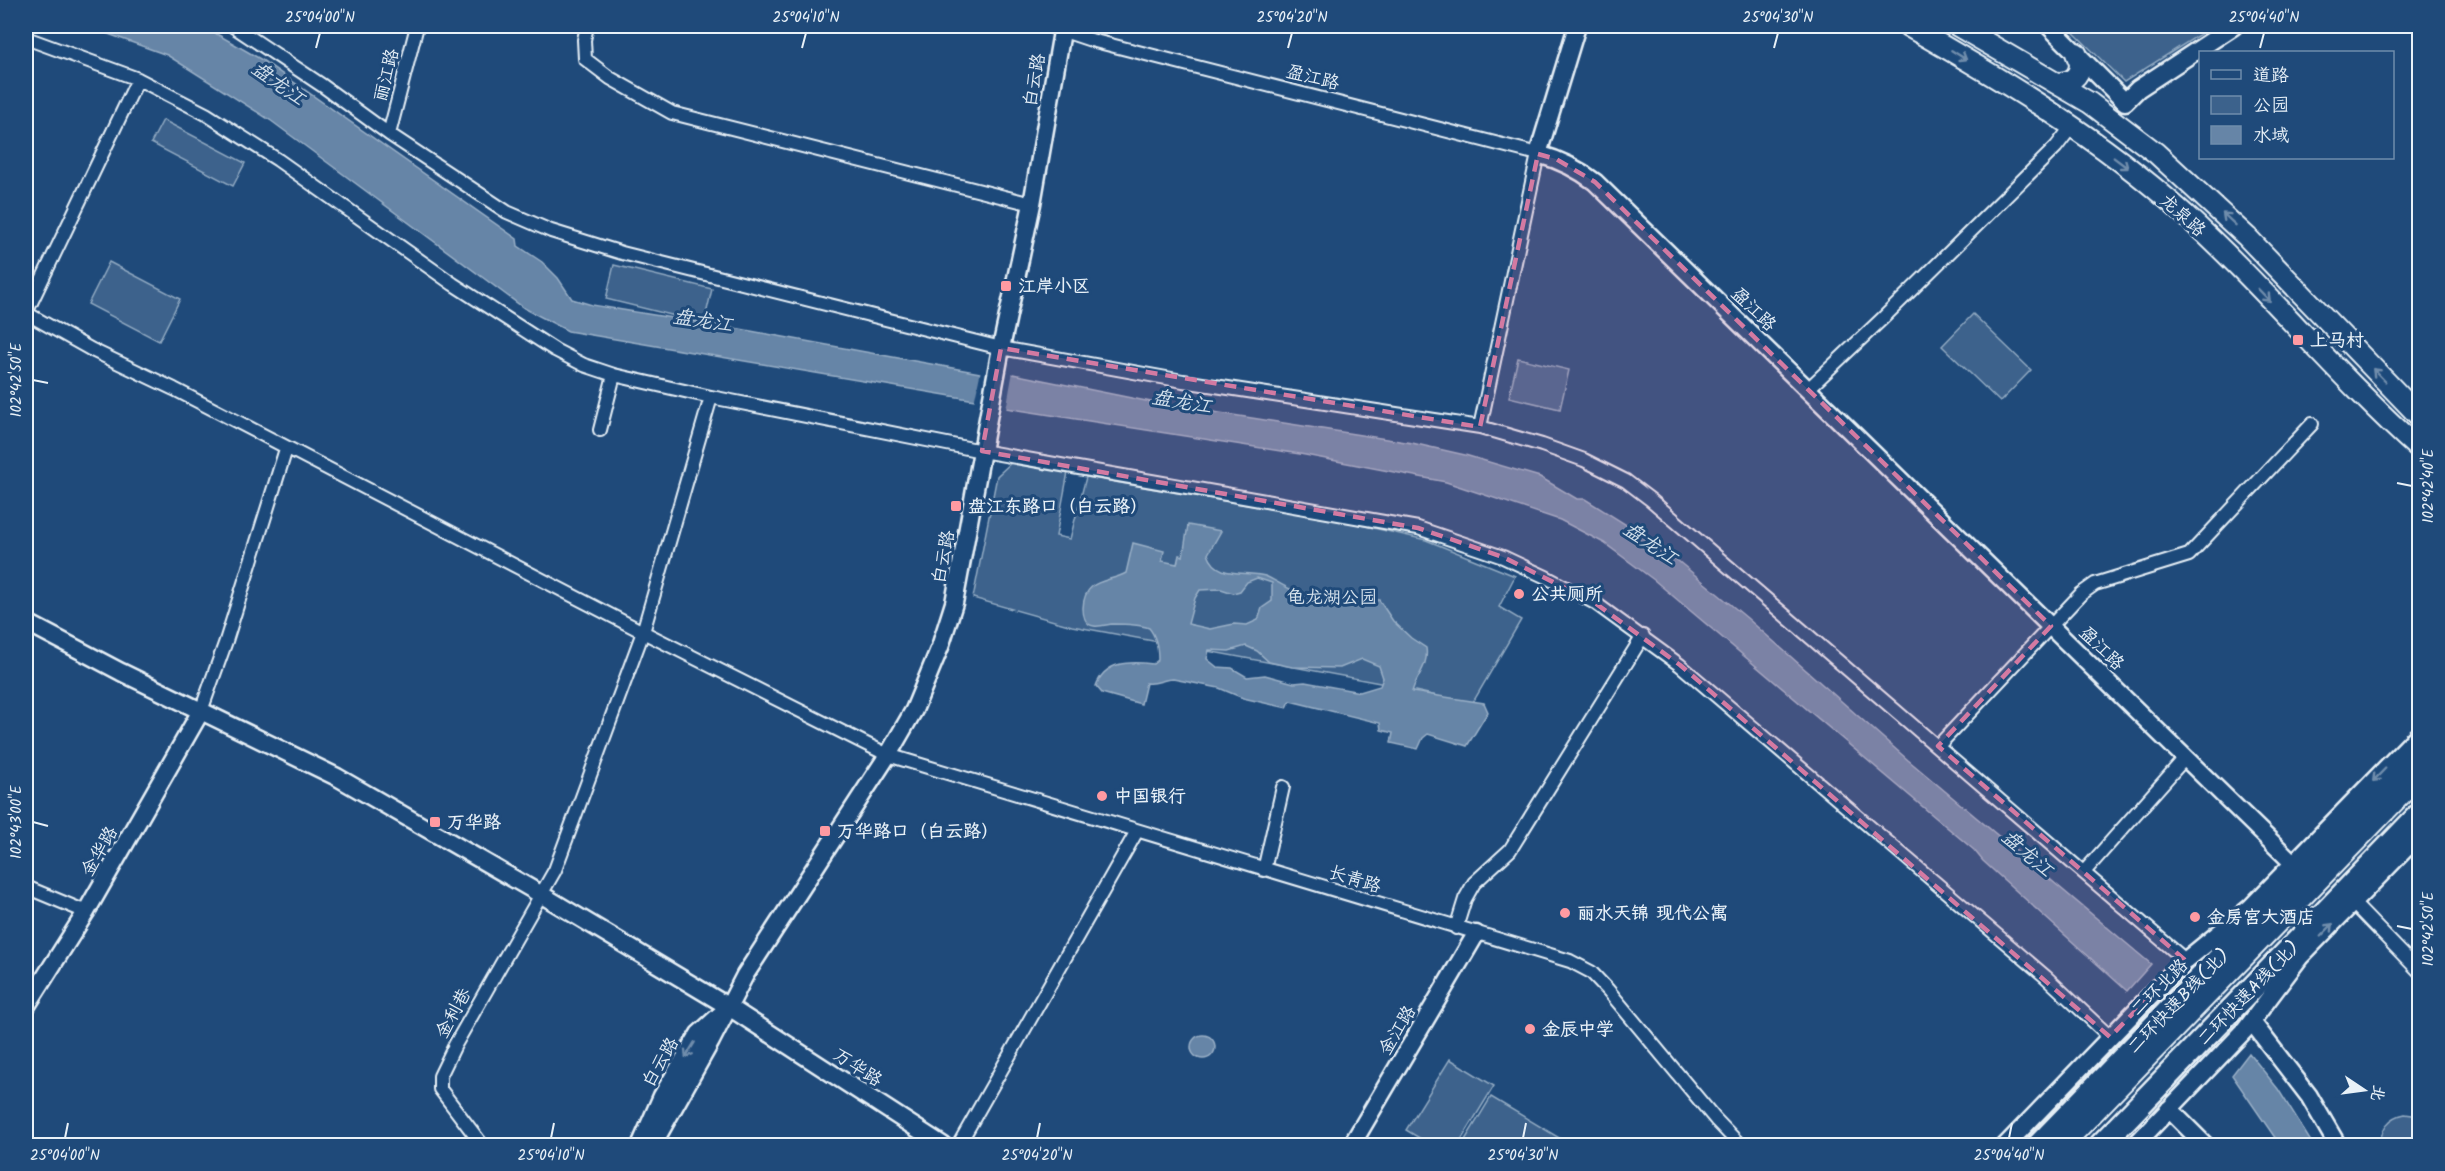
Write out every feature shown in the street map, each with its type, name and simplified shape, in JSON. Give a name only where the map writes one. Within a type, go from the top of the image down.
[{"type":"highway","name":"二环快速B线(北)","points":[[2038,1146],[2358,815],[2420,756]]},
{"type":"highway","name":"二环快速A线(北)","points":[[2100,1146],[2420,814]]},
{"type":"highway","points":[[2020,1146],[2108,1047],[2250,908]]},
{"type":"highway","points":[[2118,1146],[2164,1106],[2300,957]]},
{"type":"main road","name":"龙泉路","points":[[1908,26],[2072,126],[2182,212],[2383,417],[2420,450]]},
{"type":"main road","name":"龙泉路","points":[[1958,26],[2090,103],[2173,168],[2247,237],[2420,417]]},
{"type":"main road","points":[[2056,82],[2069,81],[2076,77],[2080,68],[2076,54]]},
{"type":"main road","points":[[2061,1146],[2420,775]]},
{"type":"main road","points":[[2078,1146],[2420,792]]},
{"type":"street","points":[[233,26],[507,212],[551,231],[622,254],[1000,356],[1183,381],[1480,427],[1584,460],[1626,481],[2185,960]]},
{"type":"street","name":"丽江路","points":[[389,134],[417,26]]},
{"type":"street","points":[[587,26],[584,40],[585,59],[610,78],[672,113],[1032,204]]},
{"type":"street","points":[[1480,427],[1538,154],[1577,26]]},
{"type":"street","points":[[2049,26],[2126,102]]},
{"type":"street","points":[[2120,126],[2126,102],[2138,89],[2234,26]]},
{"type":"street","name":"白云路","points":[[652,1146],[745,975],[888,755],[914,710],[940,647],[954,603],[1000,356],[1032,204],[1058,27]]},
{"type":"street","name":"盈江路","points":[[1058,27],[1102,43],[1538,154],[1572,166],[1595,182],[2293,863]]},
{"type":"street","points":[[26,38],[138,79],[206,114],[278,160],[453,284],[555,350],[584,365],[614,375],[711,398],[982,451],[1418,528],[1503,557],[1546,577],[1595,603],[1680,664],[2046,977],[2108,1047]]},
{"type":"street","name":"长青路","points":[[138,79],[26,313],[92,350],[174,389],[286,449],[888,755],[1570,961],[1591,972],[1608,990],[1716,1120],[1741,1146]]},
{"type":"street","points":[[1808,389],[2039,164],[2072,126]]},
{"type":"street","points":[[600,430],[614,375]]},
{"type":"street","name":"金利巷","points":[[483,1146],[440,1089],[440,1076],[455,1045],[555,870],[643,632],[711,398]]},
{"type":"street","points":[[1938,746],[2081,594],[2095,584],[2177,561],[2189,555],[2312,424]]},
{"type":"street","points":[[201,711],[226,641],[286,449]]},
{"type":"street","name":"万华路","points":[[26,622],[337,777],[542,895],[729,1007],[944,1146]]},
{"type":"street","points":[[1456,928],[1465,899],[1474,883],[1510,850],[1643,636]]},
{"type":"street","name":"金华路","points":[[26,1007],[86,912],[201,711]]},
{"type":"street","name":"二环北路","points":[[2005,1146],[2108,1047],[2185,960],[2250,908],[2420,733]]},
{"type":"street","points":[[2084,872],[2185,758]]},
{"type":"street","points":[[1264,870],[1283,787]]},
{"type":"street","points":[[958,1146],[1137,831]]},
{"type":"street","points":[[2134,1146],[2164,1106],[2252,1022],[2300,957],[2420,834]]},
{"type":"street","points":[[26,887],[86,912]]},
{"type":"street","points":[[2353,903],[2420,972]]},
{"type":"street","name":"金江路","points":[[1350,1146],[1476,934]]},
{"type":"street","name":"白云路","points":[[640,1146],[662,1096],[699,1034],[729,1007]]},
{"type":"street","points":[[2252,1022],[2304,1088],[2338,1146]]},
{"type":"street","points":[[2164,1106],[2206,1146]]},
{"type":"highlighted area","points":[[1538,154],[1556,159],[1595,182],[2051,626],[1938,746],[2185,960],[2110,1037],[1680,665],[1595,603],[1503,557],[1418,528],[982,451],[1001,348],[1480,427]]},
{"type":"green space","points":[[2067,26],[2213,26],[2124,82]]},
{"type":"green space","points":[[163,120],[245,163],[233,186],[151,143]]},
{"type":"green space","points":[[109,262],[180,299],[159,341],[88,304]]},
{"type":"green space","points":[[614,265],[712,289],[704,323],[606,299]]},
{"type":"green space","points":[[1973,314],[2031,370],[2000,402],[1942,346]]},
{"type":"green space","points":[[1518,358],[1569,370],[1560,409],[1509,397]]},
{"type":"green space","name":"龟龙湖公园","points":[[1013,461],[1068,472],[1056,536],[1070,539],[1086,477],[1352,523],[1426,540],[1515,576],[1499,607],[1521,620],[1472,704],[1380,683],[1072,626],[973,598],[997,476]]},
{"type":"green space","points":[[1450,1059],[1494,1086],[1458,1145],[1431,1145],[1406,1130]]},
{"type":"green space","points":[[1491,1097],[1571,1145],[1462,1145]]},
{"type":"green space","points":[[2405,1114],[2419,1116],[2419,1145],[2381,1145],[2382,1134],[2390,1121]]},
{"type":"water","name":"盘龙江","points":[[86,26],[203,26],[262,60],[517,239],[518,246],[542,262],[558,278],[572,299],[592,305],[740,329],[980,373],[1013,374],[1156,403],[1412,443],[1465,455],[1540,477],[1577,499],[1585,499],[1660,546],[1747,618],[1908,760],[2151,964],[2127,991],[1983,861],[1974,850],[1654,580],[1604,543],[1560,520],[1446,482],[1300,454],[1006,408],[975,400],[568,331],[524,308],[270,120],[167,55]]},
{"type":"water","points":[[1188,525],[1221,531],[1208,554],[1218,568],[1265,576],[1301,593],[1336,593],[1343,597],[1379,600],[1393,621],[1426,648],[1426,660],[1412,692],[1484,703],[1488,712],[1467,746],[1428,734],[1423,738],[1418,749],[1391,743],[1393,733],[1381,730],[1380,723],[1290,701],[1287,708],[1243,698],[1219,688],[1173,679],[1146,683],[1141,704],[1102,693],[1096,686],[1105,672],[1119,664],[1153,664],[1158,660],[1157,648],[1149,628],[1131,624],[1096,626],[1088,624],[1083,608],[1084,598],[1088,591],[1098,583],[1126,573],[1133,543],[1164,551],[1162,561],[1177,564],[1179,555],[1183,556]],"holes":[[[1257,578],[1272,583],[1272,601],[1262,608],[1258,620],[1247,625],[1234,624],[1210,629],[1188,624],[1195,598],[1200,590],[1221,589],[1233,593],[1240,591],[1247,582]],[[1246,646],[1257,651],[1269,662],[1292,667],[1340,668],[1362,659],[1379,666],[1383,678],[1380,686],[1360,692],[1305,682],[1294,683],[1265,675],[1247,677],[1232,668],[1217,667],[1207,659],[1209,650],[1229,651]]]},
{"type":"water","points":[[1203,1035],[1212,1038],[1215,1047],[1212,1056],[1203,1059],[1194,1056],[1191,1047],[1194,1038]]},
{"type":"water","points":[[2249,1053],[2278,1089],[2313,1145],[2280,1145],[2232,1075]]},
{"type":"pier","points":[[981,370],[1013,371],[1006,410],[974,403]]},
{"type":"place","name":"江岸小区","points":[[1006,286]]},
{"type":"place","name":"上马村","points":[[2298,340]]},
{"type":"place","name":"盘江东路口（白云路）","points":[[956,506]]},
{"type":"place","name":"公共厕所","points":[[1519,594]]},
{"type":"place","name":"中国银行","points":[[1102,796]]},
{"type":"place","name":"万华路","points":[[435,822]]},
{"type":"place","name":"万华路口（白云路）","points":[[825,831]]},
{"type":"place","name":"丽水天锦 现代公寓","points":[[1565,913]]},
{"type":"place","name":"金房宫大酒店","points":[[2195,917]]},
{"type":"place","name":"金辰中学","points":[[1530,1029]]}]
